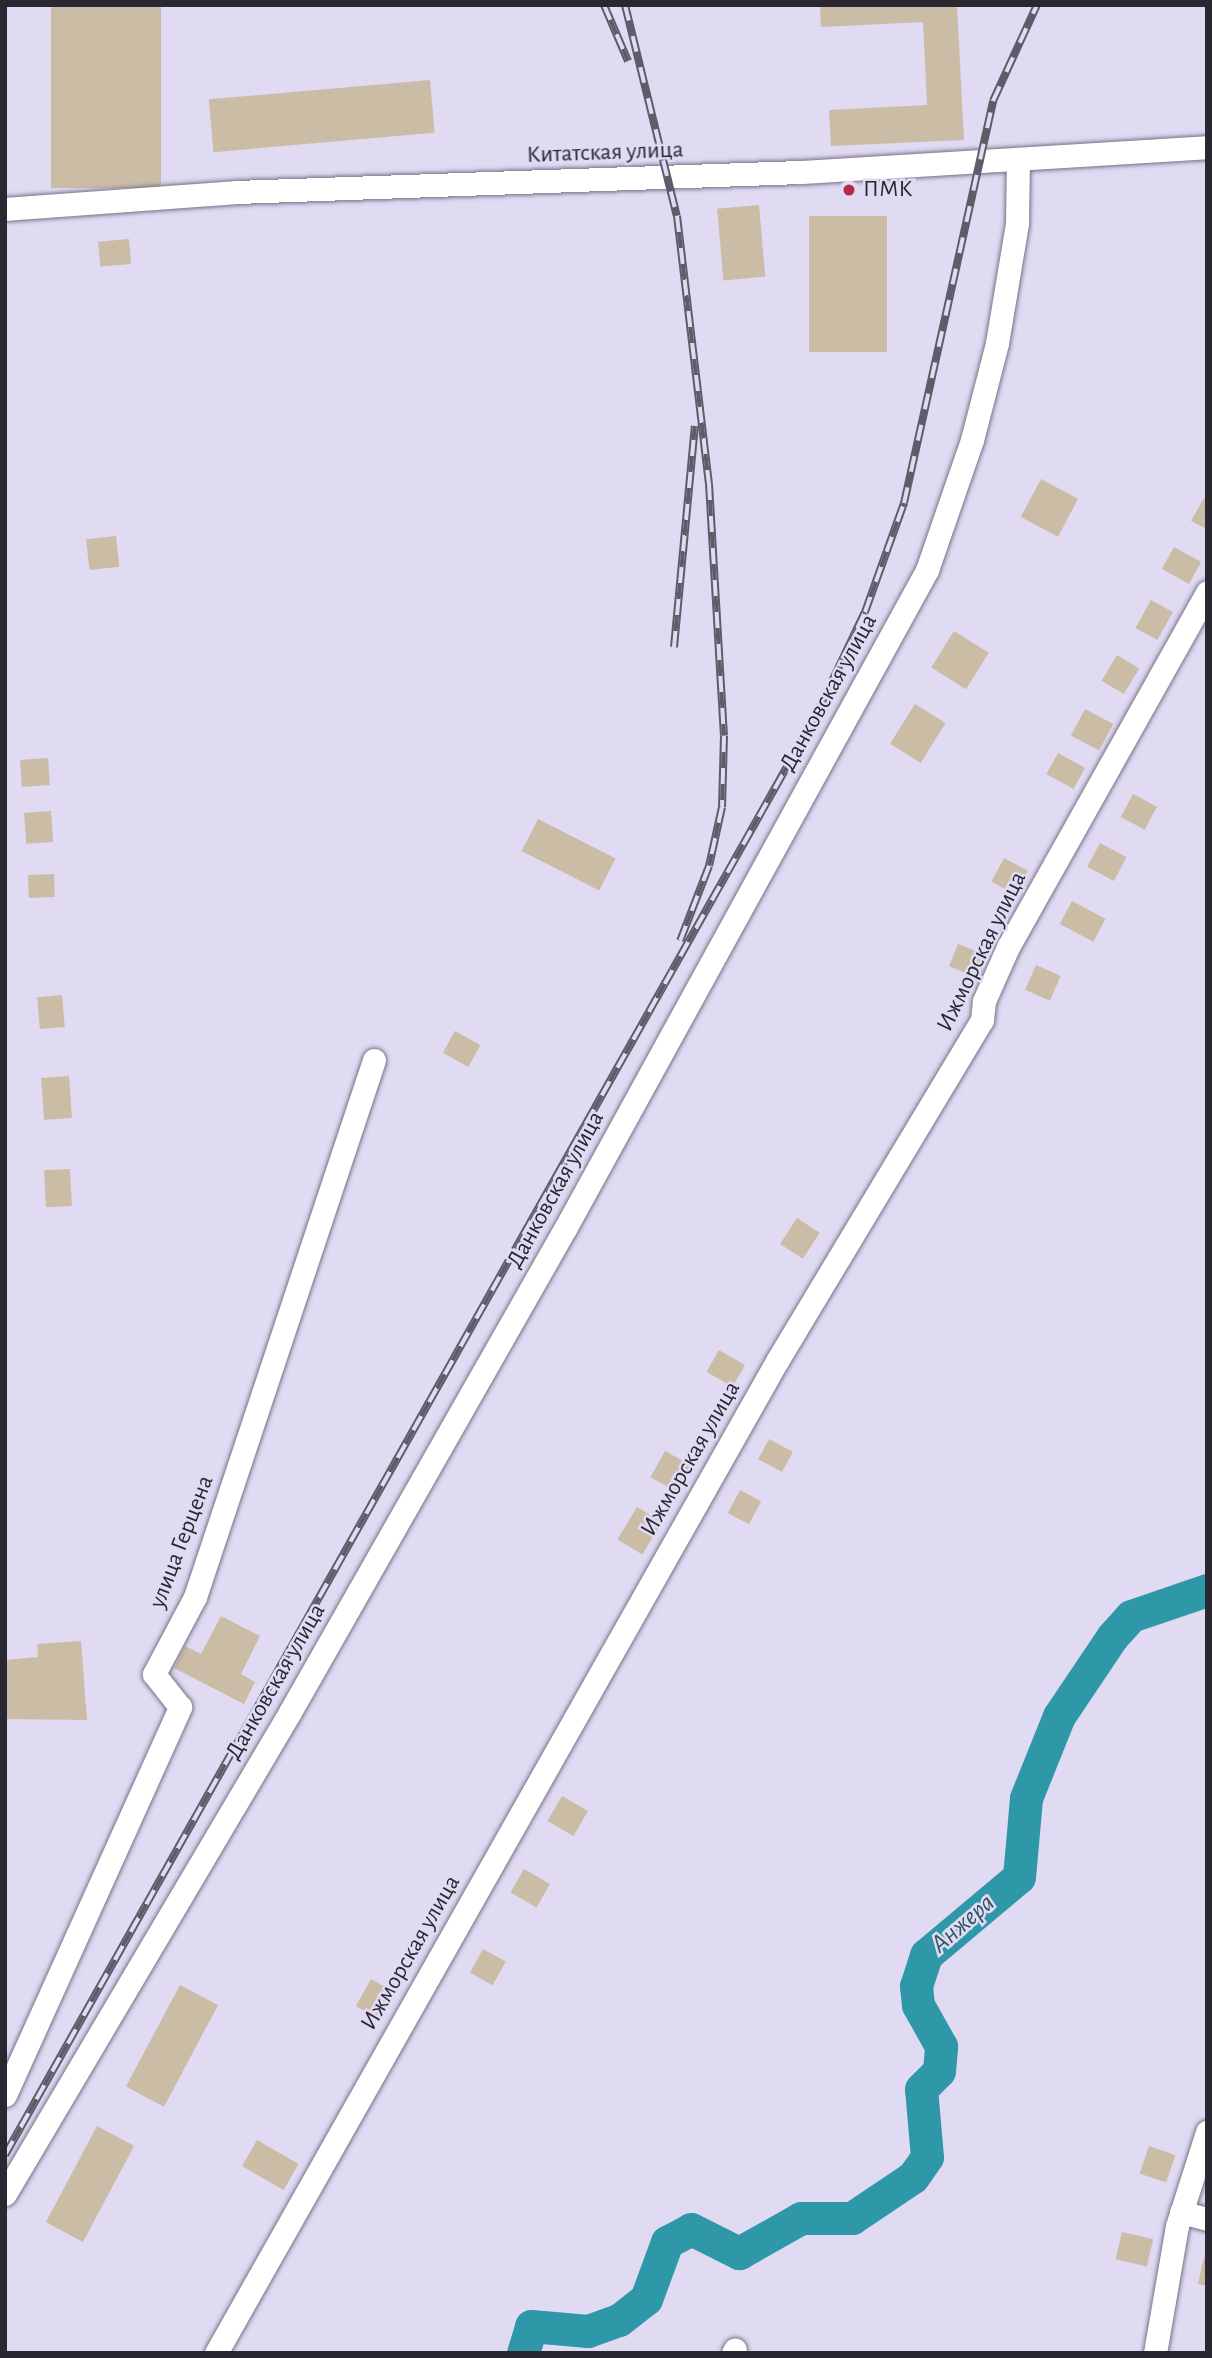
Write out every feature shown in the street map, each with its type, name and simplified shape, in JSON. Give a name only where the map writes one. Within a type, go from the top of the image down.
[{"type":"street","name":"Китатская улица","points":[[5,209],[236,192],[801,172],[1207,147]]},
{"type":"street","name":"Данковская улица","points":[[5,2194],[290,1712],[559,1239],[927,570],[972,440],[997,343],[1017,223],[1018,159]]},
{"type":"street","name":"Ижморская улица","points":[[215,2353],[777,1361],[982,1020],[984,1001],[1008,947],[1207,592]]},
{"type":"street","name":"улица Герцена","points":[[5,2095],[180,1707],[154,1674],[195,1597],[374,1060]]},
{"type":"street","points":[[1155,2353],[1181,2212],[1207,2132]]},
{"type":"street","points":[[1181,2212],[1207,2219]]},
{"type":"building","points":[[51,5],[161,5],[161,188],[51,188]]},
{"type":"building","points":[[820,5],[957,5],[964,140],[831,146],[829,110],[927,105],[923,22],[821,27]]},
{"type":"building","points":[[430,80],[435,133],[213,152],[209,99]]},
{"type":"building","points":[[759,205],[765,277],[723,280],[717,209]]},
{"type":"building","points":[[809,216],[887,216],[887,352],[809,352]]},
{"type":"building","points":[[129,239],[131,264],[100,267],[98,242]]},
{"type":"building","points":[[1041,479],[1078,499],[1058,537],[1021,517]]},
{"type":"building","points":[[1204,498],[1207,500],[1207,529],[1191,521]]},
{"type":"building","points":[[116,536],[119,567],[89,570],[86,539]]},
{"type":"building","points":[[1174,547],[1201,562],[1189,584],[1162,569]]},
{"type":"building","points":[[1151,600],[1173,612],[1157,640],[1135,628]]},
{"type":"building","points":[[954,631],[989,653],[966,689],[931,667]]},
{"type":"building","points":[[1117,655],[1139,668],[1124,694],[1102,681]]},
{"type":"building","points":[[915,704],[946,723],[921,763],[890,744]]},
{"type":"building","points":[[1085,709],[1113,724],[1099,751],[1071,735]]},
{"type":"building","points":[[1058,753],[1085,768],[1073,789],[1046,774]]},
{"type":"building","points":[[48,758],[50,785],[22,787],[20,760]]},
{"type":"building","points":[[1133,794],[1157,807],[1145,830],[1121,817]]},
{"type":"building","points":[[51,811],[53,842],[26,844],[24,813]]},
{"type":"building","points":[[538,819],[616,858],[599,891],[522,851]]},
{"type":"building","points":[[1100,843],[1126,857],[1114,881],[1087,867]]},
{"type":"building","points":[[1004,858],[1028,871],[1015,895],[991,882]]},
{"type":"building","points":[[54,874],[55,897],[29,898],[28,875]]},
{"type":"building","points":[[1072,901],[1106,919],[1093,942],[1060,924]]},
{"type":"building","points":[[958,944],[985,955],[976,977],[949,966]]},
{"type":"building","points":[[1036,965],[1061,976],[1050,1001],[1025,990]]},
{"type":"building","points":[[62,995],[65,1027],[40,1029],[37,997]]},
{"type":"building","points":[[455,1031],[480,1045],[468,1067],[443,1053]]},
{"type":"building","points":[[69,1076],[72,1118],[44,1120],[41,1078]]},
{"type":"building","points":[[70,1169],[72,1206],[46,1207],[44,1170]]},
{"type":"building","points":[[797,1218],[820,1233],[803,1259],[780,1244]]},
{"type":"building","points":[[719,1350],[745,1365],[732,1387],[706,1372]]},
{"type":"building","points":[[769,1439],[793,1452],[782,1472],[758,1459]]},
{"type":"building","points":[[665,1451],[690,1465],[676,1491],[650,1477]]},
{"type":"building","points":[[740,1490],[761,1501],[749,1524],[728,1513]]},
{"type":"building","points":[[637,1507],[662,1522],[642,1555],[617,1540]]},
{"type":"building","points":[[221,1616],[260,1636],[241,1674],[255,1682],[244,1704],[174,1668],[185,1646],[201,1654]]},
{"type":"building","points":[[81,1641],[87,1720],[5,1719],[5,1660],[38,1657],[37,1644]]},
{"type":"building","points":[[562,1796],[588,1811],[573,1836],[548,1821]]},
{"type":"building","points":[[524,1869],[550,1884],[536,1907],[511,1892]]},
{"type":"building","points":[[483,1949],[506,1962],[493,1985],[470,1973]]},
{"type":"building","points":[[371,1979],[394,1992],[379,2019],[356,2006]]},
{"type":"building","points":[[180,1985],[218,2005],[164,2107],[126,2087]]},
{"type":"building","points":[[97,2126],[134,2146],[83,2242],[46,2222]]},
{"type":"building","points":[[257,2140],[299,2164],[284,2190],[242,2166]]},
{"type":"building","points":[[1149,2146],[1175,2155],[1166,2183],[1140,2173]]},
{"type":"building","points":[[1122,2232],[1153,2239],[1147,2266],[1116,2259]]},
{"type":"building","points":[[1204,2257],[1207,2257],[1207,2286],[1198,2284]]},
{"type":"waterway","name":"Анжера","points":[[523,2353],[531,2326],[588,2331],[619,2320],[646,2299],[667,2242],[691,2229],[739,2253],[801,2218],[852,2218],[913,2177],[927,2157],[921,2089],[939,2071],[941,2046],[918,2005],[916,1986],[926,1955],[1019,1877],[1026,1798],[1059,1716],[1112,1637],[1131,1616],[1207,1590]]},
{"type":"railway","points":[[604,5],[628,61]]},
{"type":"railway","points":[[625,5],[677,216],[709,484],[724,736],[722,807],[709,866],[680,941]]},
{"type":"railway","points":[[5,2155],[816,715],[865,612],[904,503],[993,101],[1037,5]]},
{"type":"railway","points":[[674,647],[695,426]]},
{"type":"place","name":"ПМК","points":[[849,190]]}]
